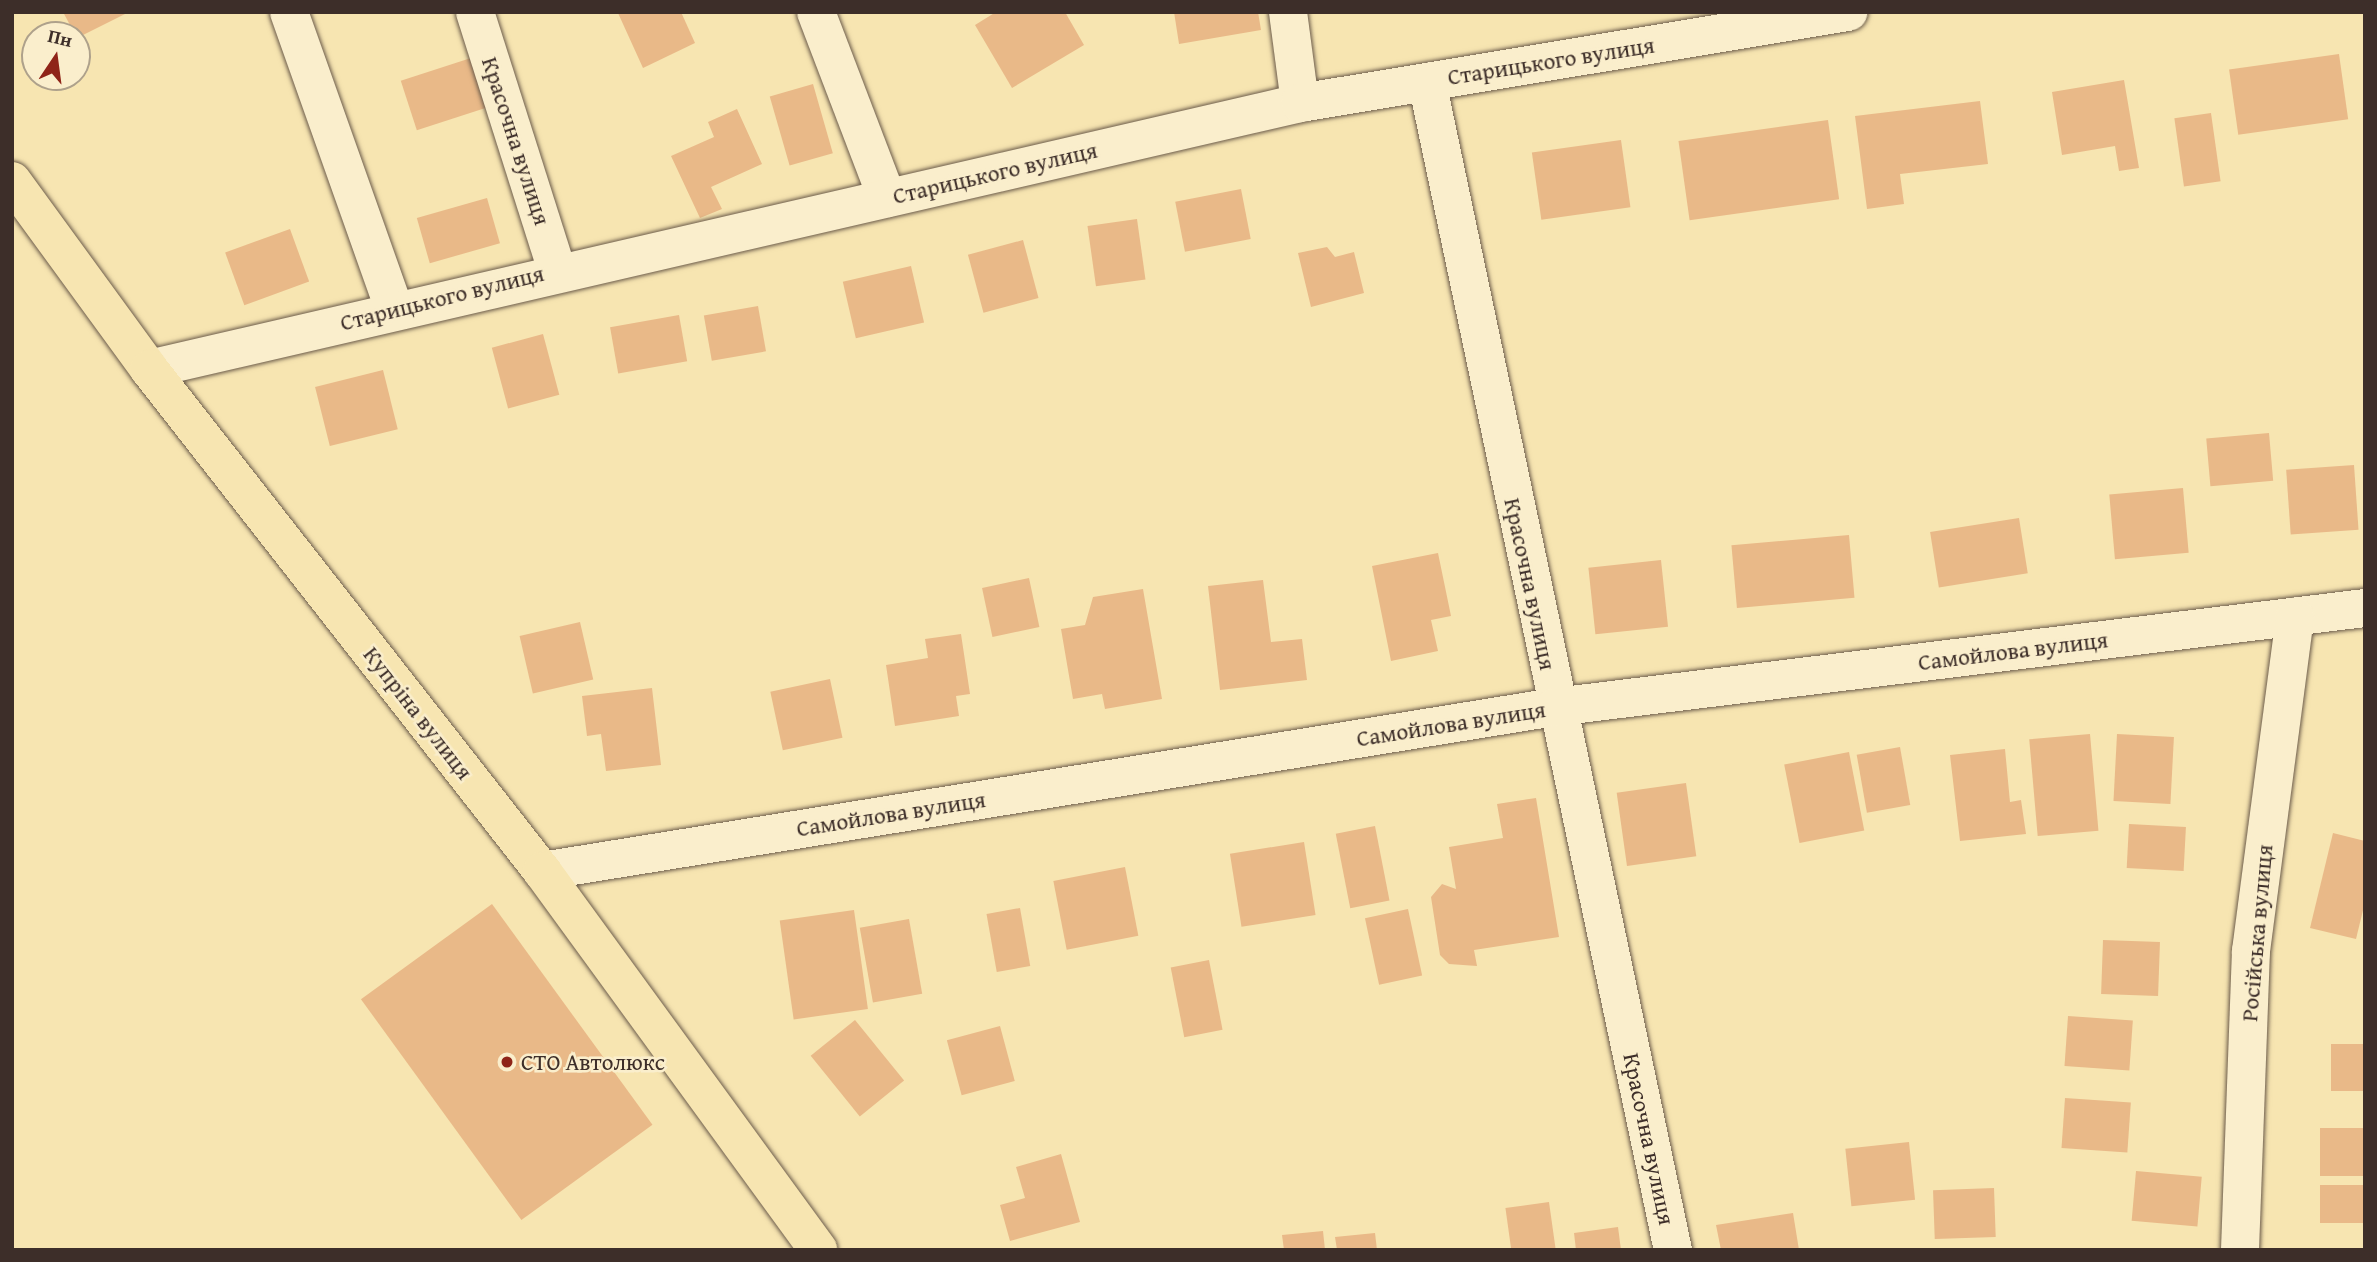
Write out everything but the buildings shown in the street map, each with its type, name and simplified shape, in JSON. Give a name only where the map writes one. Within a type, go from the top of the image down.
[{"type":"main road","name":"Купріна вулиця","points":[[12,181],[149,369],[542,871],[818,1250]]},
{"type":"street","points":[[289,12],[394,309]]},
{"type":"street","name":"Красочна вулиця","points":[[475,12],[557,270]]},
{"type":"street","points":[[816,12],[887,198]]},
{"type":"street","points":[[1288,12],[1300,103]]},
{"type":"street","name":"Старицького вулиця","points":[[149,369],[557,270],[887,198],[1300,103],[1848,12]]},
{"type":"street","name":"Красочна вулиця","points":[[1427,82],[1555,707],[1673,1250]]},
{"type":"street","name":"Самойлова вулиця","points":[[542,871],[1555,707],[2365,608]]},
{"type":"street","name":"Російська вулиця","points":[[2240,1250],[2251,951],[2295,617]]},
{"type":"place","name":"СТО Автолюкс","points":[[507,1062]]}]
